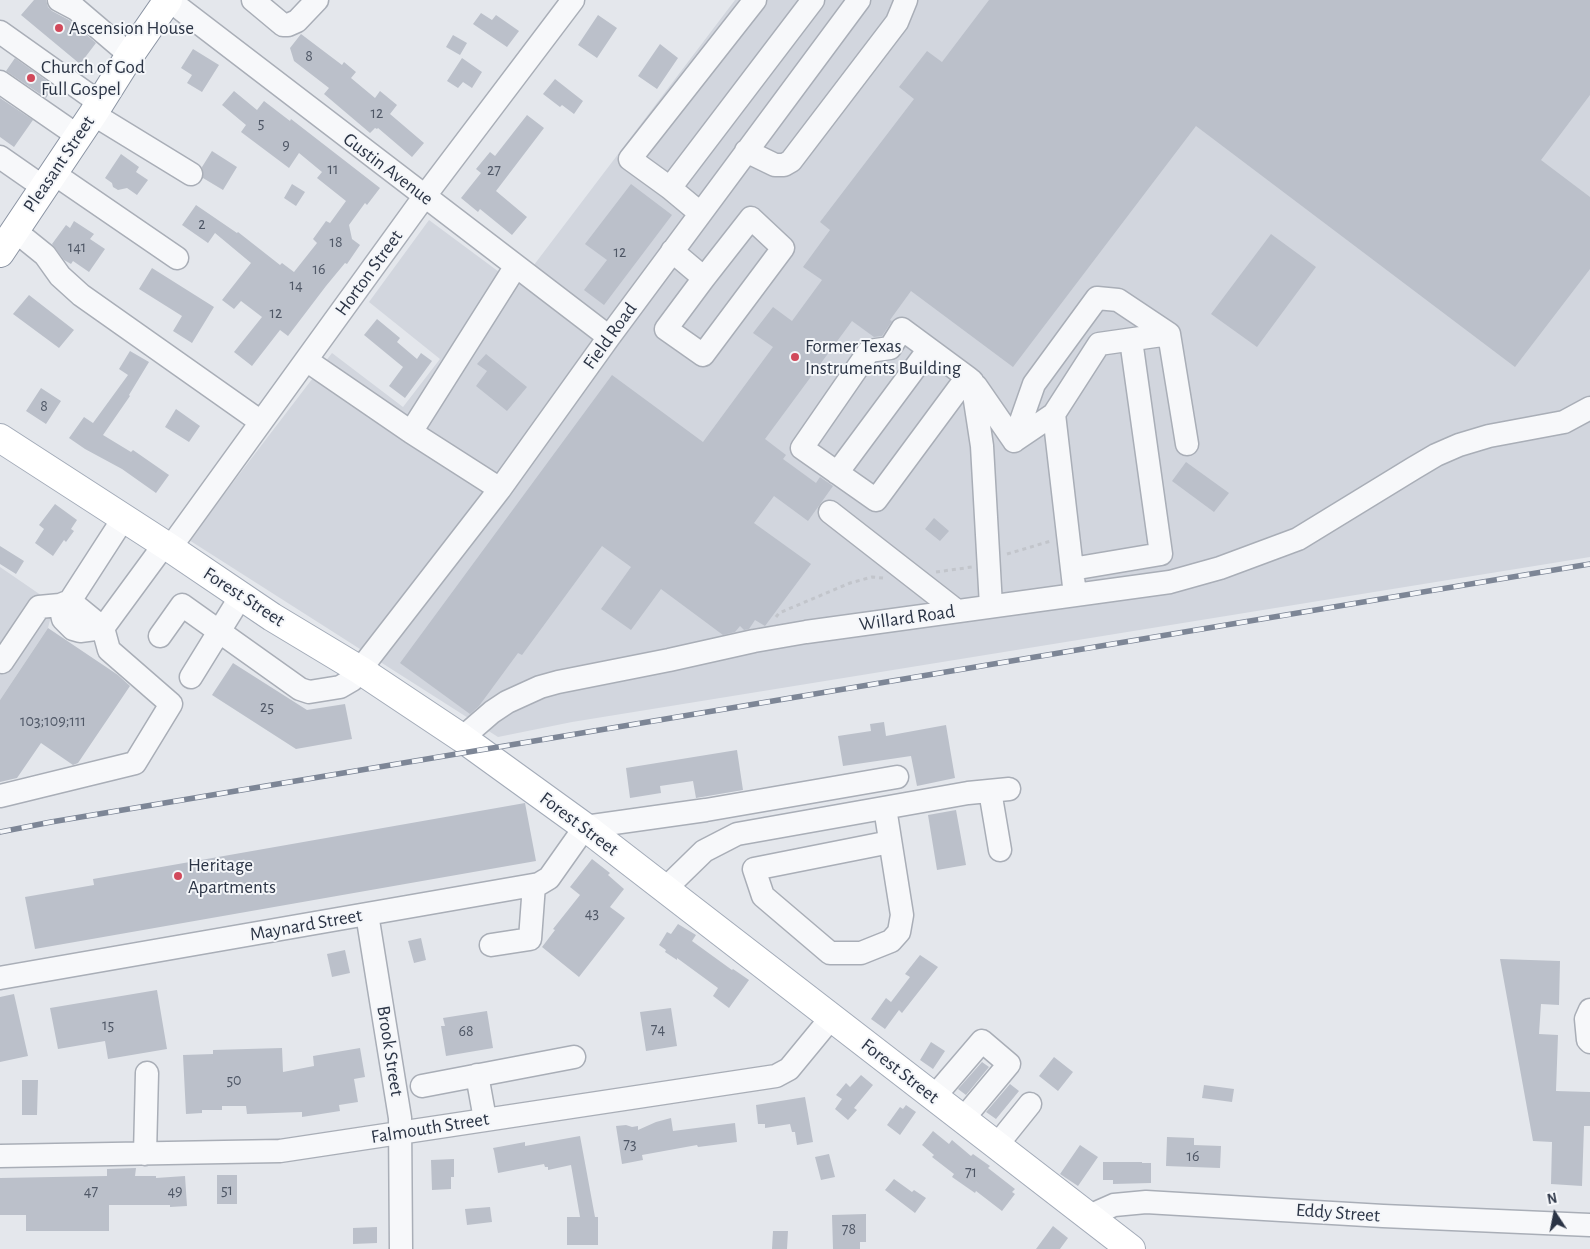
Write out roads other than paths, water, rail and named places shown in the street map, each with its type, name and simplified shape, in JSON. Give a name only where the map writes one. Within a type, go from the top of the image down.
[{"type":"main road","name":"Pleasant Street","points":[[0,253],[168,0]]},
{"type":"main road","name":"Forest Street","points":[[0,438],[167,546],[272,617],[360,670],[462,738],[585,827],[1131,1249]]},
{"type":"street","points":[[59,0],[76,10],[130,55]]},
{"type":"street","name":"Gustin Avenue","points":[[168,0],[609,337]]},
{"type":"street","points":[[253,0],[283,25],[297,22],[317,0]]},
{"type":"street","name":"Horton Street","points":[[103,628],[261,422],[424,197],[573,0]]},
{"type":"street","points":[[700,213],[630,159],[755,0]]},
{"type":"street","points":[[670,188],[813,0]]},
{"type":"street","name":"Field Road","points":[[160,636],[182,605],[300,689],[310,692],[340,687],[352,680],[500,489],[746,150],[860,0]]},
{"type":"street","points":[[746,150],[776,165],[784,165],[791,161],[897,22],[906,0]]},
{"type":"street","points":[[0,32],[96,109],[192,174]]},
{"type":"street","points":[[0,82],[78,136]]},
{"type":"street","points":[[0,157],[48,180],[177,258]]},
{"type":"street","points":[[751,218],[783,248],[702,354],[666,329],[704,278],[751,218]]},
{"type":"street","points":[[14,230],[45,255],[60,276],[81,295],[261,422]]},
{"type":"street","points":[[672,251],[704,278]]},
{"type":"street","points":[[411,432],[516,266]]},
{"type":"street","points":[[1014,441],[1034,384],[1097,298],[1118,300],[1169,334],[1187,444]]},
{"type":"street","points":[[970,379],[876,500],[802,448],[870,351],[890,348],[902,329],[970,379],[1014,441]]},
{"type":"street","points":[[1014,441],[1054,414],[1100,344],[1169,334]]},
{"type":"street","points":[[1072,569],[1161,554],[1131,340]]},
{"type":"street","points":[[837,473],[929,349]]},
{"type":"street","points":[[306,360],[411,432],[500,489]]},
{"type":"street","points":[[970,379],[982,446],[991,606]]},
{"type":"street","name":"Willard Road","points":[[462,738],[492,712],[507,702],[558,682],[669,660],[754,640],[1170,582],[1220,568],[1298,539],[1436,455],[1459,445],[1489,436],[1564,422],[1590,408]]},
{"type":"street","points":[[1054,414],[1075,595]]},
{"type":"street","points":[[830,512],[957,611]]},
{"type":"street","points":[[0,796],[135,763],[170,704],[109,650],[103,628],[87,631],[73,629],[63,619],[65,603],[123,518]]},
{"type":"street","points":[[191,677],[241,596]]},
{"type":"street","points":[[1,663],[39,607],[65,603]]},
{"type":"street","points":[[585,827],[706,810],[897,777]]},
{"type":"street","points":[[665,889],[704,851],[737,834],[968,793],[999,790],[1000,850]]},
{"type":"street","points":[[885,808],[902,915],[899,932],[891,941],[861,953],[830,953],[763,896],[754,869],[890,842]]},
{"type":"street","name":"Maynard Street","points":[[1,973],[367,914],[544,883],[585,827]]},
{"type":"street","points":[[491,945],[530,939],[534,885]]},
{"type":"street","name":"Brook Street","points":[[367,914],[399,1110],[401,1132],[401,1249]]},
{"type":"street","points":[[1590,1010],[1586,1019],[1588,1040],[1590,1042]]},
{"type":"street","name":"Falmouth Street","points":[[0,1156],[269,1152],[776,1076],[789,1069],[831,1018]]},
{"type":"street","points":[[934,1097],[982,1041],[1009,1064],[962,1119]]},
{"type":"street","points":[[422,1086],[574,1057]]},
{"type":"street","points":[[145,1154],[147,1073]]},
{"type":"street","points":[[477,1075],[485,1119]]},
{"type":"street","points":[[997,1145],[1030,1104]]},
{"type":"street","name":"Eddy Street","points":[[1089,1216],[1114,1205],[1146,1202],[1383,1216],[1590,1225]]},
{"type":"railway","points":[[0,832],[1590,564]]},
{"type":"place","name":"Ascension House","points":[[59,28]]},
{"type":"place","name":"Church of God Full Gospel","points":[[31,78]]},
{"type":"place","name":"Former Texas Instruments Building","points":[[795,357]]},
{"type":"place","name":"Heritage Apartments","points":[[178,876]]}]
